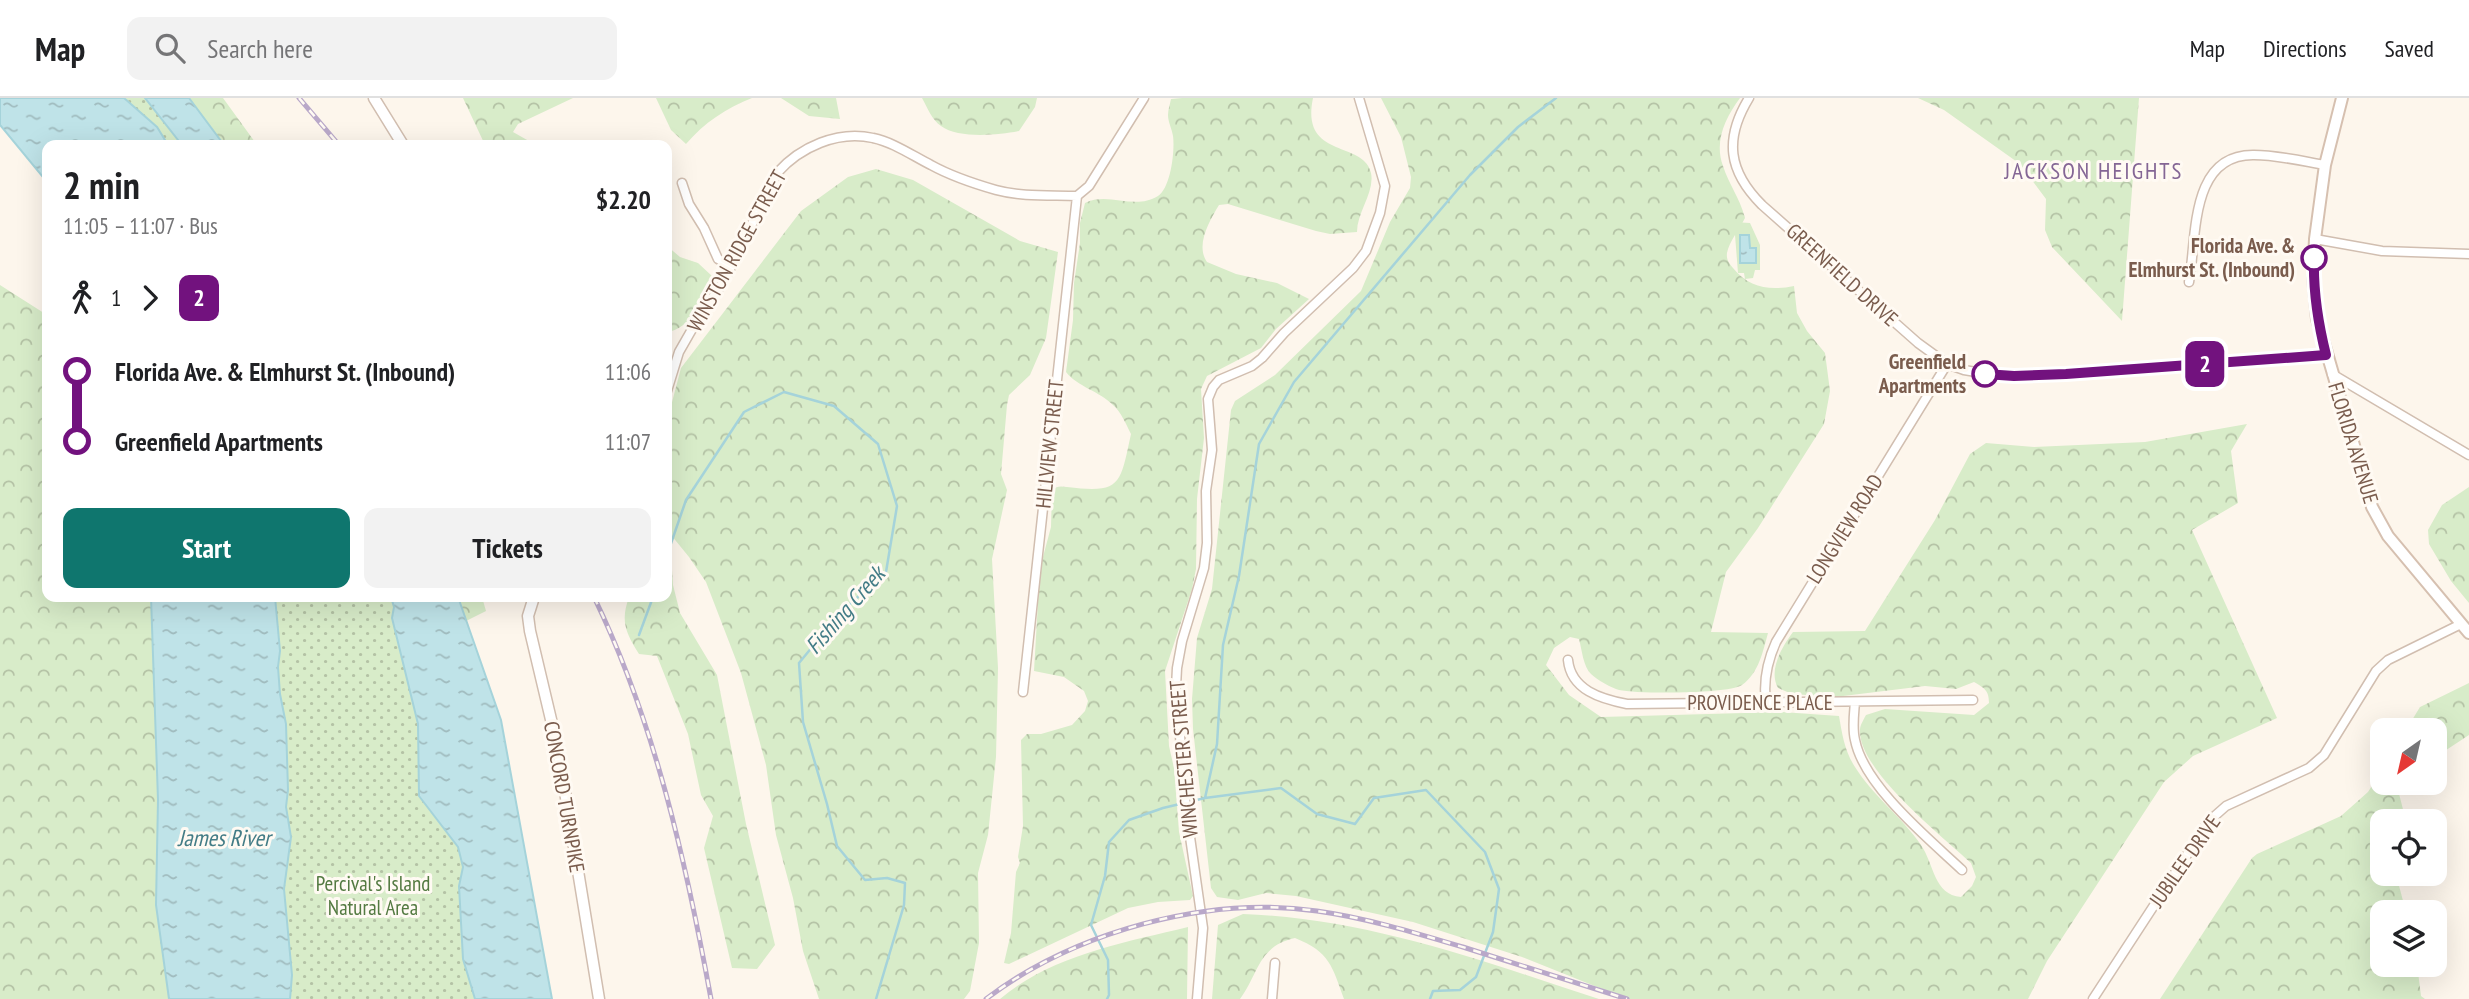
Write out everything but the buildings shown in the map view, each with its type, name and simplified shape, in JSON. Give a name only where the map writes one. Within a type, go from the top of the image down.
[{"type":"main road","name":"FLORIDA AVENUE","points":[[2342,98],[2325,165],[2315,239],[2313,278],[2317,319],[2372,507],[2388,536],[2469,633]]},
{"type":"street","points":[[374,98],[400,140]]},
{"type":"street","points":[[1077,196],[1089,186],[1144,98]]},
{"type":"street","name":"WINCHESTER STREET","points":[[1197,999],[1203,928],[1186,809],[1177,668],[1182,641],[1204,568],[1207,543],[1206,491],[1212,450],[1208,399],[1219,380],[1252,366],[1262,358],[1284,333],[1353,268],[1366,251],[1380,213],[1385,186],[1359,98]]},
{"type":"street","name":"GREENFIELD DRIVE","points":[[1749,98],[1737,117],[1733,135],[1736,166],[1743,183],[1762,205],[1918,343],[1947,364],[1984,374],[2014,376],[2326,355]]},
{"type":"street","name":"WINSTON RIDGE STREET","points":[[672,375],[679,352],[732,266],[777,173],[786,163],[811,146],[858,135],[876,138],[933,167],[997,190],[1023,195],[1077,196]]},
{"type":"street","points":[[2189,282],[2199,202],[2207,181],[2215,171],[2236,158],[2254,155],[2325,165]]},
{"type":"street","points":[[682,183],[689,204],[718,259],[732,266]]},
{"type":"street","name":"HILLVIEW STREET","points":[[1023,692],[1077,196]]},
{"type":"street","points":[[2315,239],[2382,251],[2469,254]]},
{"type":"street","name":"LONGVIEW ROAD","points":[[1766,702],[1764,679],[1776,642],[1947,364]]},
{"type":"street","points":[[2332,374],[2469,455]]},
{"type":"street","name":"CONCORD TURNPIKE","points":[[532,602],[528,616],[530,631],[558,749],[599,999]]},
{"type":"street","name":"JUBILEE DRIVE","points":[[2093,999],[2209,821],[2226,806],[2309,768],[2324,755],[2376,671],[2388,660],[2461,624]]},
{"type":"street","name":"PROVIDENCE PLACE","points":[[1569,660],[1572,676],[1582,686],[1602,698],[1618,702],[1653,705],[1973,700]]},
{"type":"street","points":[[1855,702],[1855,743],[1865,765],[1903,814],[1962,870]]},
{"type":"street","points":[[1272,999],[1275,963]]},
{"type":"green space","points":[[124,98],[145,98],[178,140],[165,140]]},
{"type":"green space","points":[[189,98],[223,98],[253,140],[220,140]]},
{"type":"green space","points":[[463,98],[573,98],[518,124],[513,132],[527,140],[483,140]]},
{"type":"green space","points":[[656,98],[752,98],[716,117],[686,144],[671,130]]},
{"type":"green space","points":[[781,98],[836,98],[840,119],[809,116]]},
{"type":"green space","points":[[922,98],[1037,98],[1035,107],[1019,131],[979,135],[958,133],[941,126],[932,117]]},
{"type":"green space","points":[[1313,98],[1311,118],[1316,131],[1324,140],[1366,163],[1371,173],[1371,187],[1357,232],[1330,234],[1316,231],[1228,204],[1219,205],[1203,240],[1207,262],[1236,274],[1277,283],[1309,299],[1276,329],[1261,348],[1207,376],[1201,389],[1204,438],[1197,499],[1196,569],[1165,671],[1169,746],[1174,768],[1179,832],[1193,896],[1190,900],[1158,902],[1128,908],[1009,964],[1004,963],[1011,933],[1023,826],[1021,740],[1027,734],[1041,734],[1072,725],[1085,711],[1088,701],[1084,691],[1064,677],[1034,671],[1040,568],[1051,527],[1052,490],[1060,486],[1099,489],[1116,482],[1124,464],[1131,434],[1113,405],[1076,382],[1066,372],[1073,320],[1080,223],[1085,203],[1103,199],[1140,202],[1162,192],[1169,177],[1173,150],[1173,136],[1168,118],[1171,99]]},
{"type":"green space","points":[[1381,98],[1740,98],[1722,130],[1720,139],[1725,173],[1745,218],[1730,244],[1728,260],[1739,275],[1753,284],[1768,288],[1794,286],[1797,313],[1807,331],[1825,353],[1830,391],[1824,424],[1758,528],[1726,572],[1711,632],[1768,633],[1762,654],[1753,674],[1742,685],[1702,692],[1616,689],[1588,671],[1579,639],[1570,637],[1554,648],[1546,665],[1569,695],[1601,717],[1782,712],[1839,716],[1846,749],[1855,767],[1921,845],[1940,885],[1952,895],[1961,897],[1972,886],[1976,877],[1971,863],[1887,783],[1872,764],[1863,746],[1860,728],[1866,715],[1885,709],[1974,715],[1989,703],[1987,692],[1974,682],[1956,689],[1925,686],[1835,697],[1792,694],[1778,688],[1775,666],[1793,632],[1865,631],[1935,520],[1970,454],[1986,443],[2034,447],[2145,442],[2247,424],[2231,451],[2238,503],[2192,530],[2277,718],[2193,756],[2164,782],[2047,961],[2028,999],[1627,999],[1522,957],[1413,922],[1296,896],[1266,893],[1238,900],[1217,897],[1211,888],[1192,699],[1197,638],[1212,589],[1231,410],[1235,401],[1275,375],[1361,291],[1390,222],[1410,188],[1411,177],[1401,137]]},
{"type":"green space","points":[[1918,98],[2139,98],[2122,321],[2052,247],[2045,230],[2046,199],[2020,164],[1944,110]]},
{"type":"green space","points":[[876,169],[913,180],[1020,241],[1058,252],[1046,338],[1030,375],[1009,395],[1007,405],[1001,474],[1007,490],[992,559],[998,668],[996,757],[988,835],[978,873],[979,943],[970,991],[964,999],[819,999],[803,951],[793,898],[776,835],[766,765],[741,673],[706,582],[672,536],[672,402],[681,368],[801,211],[848,177]]},
{"type":"green space","points":[[1734,222],[1750,223],[1760,245],[1760,270],[1755,270],[1753,278],[1745,279],[1744,273],[1738,273]]},
{"type":"green space","points":[[672,250],[680,257],[698,263],[712,276],[696,311],[672,331]]},
{"type":"green space","points":[[0,285],[42,312],[42,602],[151,602],[158,800],[156,905],[169,999],[0,999]]},
{"type":"green space","points":[[2469,487],[2469,603],[2451,581],[2429,544],[2428,530],[2442,505]]},
{"type":"green space","points":[[672,570],[680,613],[717,675],[746,824],[775,945],[757,969],[732,968],[704,848],[713,816],[701,795],[688,734],[657,656],[639,654],[626,627],[628,602],[672,602]]},
{"type":"green space","name":"Percival's Island Natural Area","points":[[275,602],[392,602],[392,618],[418,724],[419,796],[458,847],[463,868],[459,886],[463,959],[475,999],[290,999],[292,975],[284,889],[291,837],[286,807],[286,724],[280,694],[280,651]]},
{"type":"green space","points":[[460,602],[483,602],[486,611],[466,621]]},
{"type":"green space","points":[[2469,683],[2469,735],[2447,749],[2447,718],[2413,718],[2420,707]]},
{"type":"green space","points":[[2370,789],[2370,795],[2399,795],[2403,809],[2370,809],[2370,886],[2399,886],[2403,900],[2370,900],[2370,977],[2419,977],[2421,996],[2425,999],[2160,999],[2252,858],[2341,816]]},
{"type":"green space","points":[[1243,914],[1289,917],[1379,933],[1468,956],[1599,999],[1344,999],[1328,961],[1316,949],[1295,938],[1273,947],[1266,954],[1240,999],[1212,999],[1218,925]]},
{"type":"green space","points":[[1188,927],[1187,999],[1000,999],[1042,971],[1065,961],[1114,945]]},
{"type":"water","points":[[0,98],[124,98],[157,127],[165,140],[42,140],[42,176],[0,125]]},
{"type":"water","points":[[145,98],[189,98],[220,140],[178,140]]},
{"type":"water","points":[[1740,235],[1749,235],[1750,248],[1756,248],[1756,263],[1740,263]]},
{"type":"water","name":"James River","points":[[151,602],[275,602],[280,651],[280,694],[286,724],[286,807],[291,837],[284,889],[292,975],[290,999],[169,999],[156,905],[158,800]]},
{"type":"water","points":[[392,602],[460,602],[501,720],[552,999],[475,999],[463,959],[459,886],[463,867],[458,847],[419,796],[418,724],[392,618]]},
{"type":"waterway","points":[[1205,798],[1217,744],[1223,645],[1239,576],[1259,444],[1294,382],[1470,175],[1518,127],[1556,98]]},
{"type":"waterway","name":"Fishing Creek","points":[[672,541],[686,500],[744,412],[784,392],[834,406],[878,444],[897,506],[886,572],[841,612],[799,663],[803,722],[837,846],[865,880],[887,878],[905,883],[904,905],[876,999]]},
{"type":"waterway","name":"Fishing Creek","points":[[639,635],[651,602]]},
{"type":"waterway","name":"Fishing Creek","points":[[1107,999],[1108,960],[1091,925],[1105,876],[1109,842],[1129,820],[1163,808],[1205,798],[1281,788],[1317,814],[1355,824],[1374,798],[1426,790],[1485,852],[1499,889],[1493,932],[1476,977],[1460,990],[1433,991],[1430,999]]},
{"type":"railway","points":[[299,98],[335,140]]},
{"type":"railway","points":[[596,602],[635,694],[666,794],[691,896],[711,999]]},
{"type":"railway","points":[[986,999],[1021,975],[1100,937],[1187,914],[1275,907],[1336,914],[1392,926],[1627,999]]},
{"type":"bus line","name":"2","points":[[1985,374],[2066,374],[2326,355],[2317,319],[2314,258]]},
{"type":"place","name":"Florida Ave. & Elmhurst St. (Inbound)","points":[[2314,258]]},
{"type":"place","name":"Greenfield Apartments","points":[[1985,374]]},
{"type":"district","name":"JACKSON HEIGHTS","points":[[2094,171]]}]
